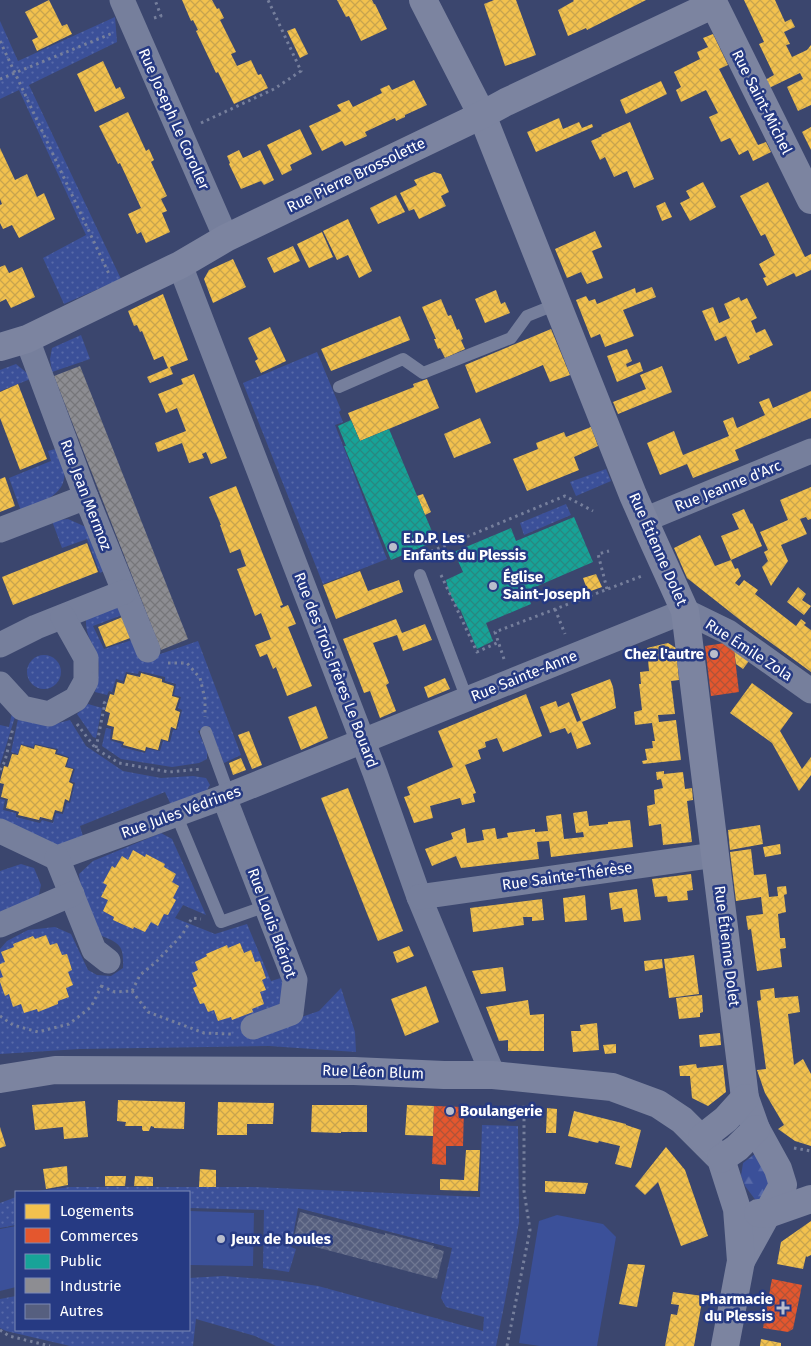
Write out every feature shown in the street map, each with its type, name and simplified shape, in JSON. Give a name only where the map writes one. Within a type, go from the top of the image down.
[{"type":"street","name":"Rue Joseph Le Coroller","points":[[122,0],[226,238]]},
{"type":"street","name":"Rue Étienne Dolet","points":[[424,0],[482,115],[633,495],[685,610],[745,1098],[756,1129],[778,1169],[783,1186],[768,1214]]},
{"type":"street","name":"Rue Pierre Brossolette","points":[[0,346],[26,339],[119,295],[180,265],[226,238],[712,2]]},
{"type":"street","name":"Rue Saint-Michel","points":[[712,2],[808,188]]},
{"type":"street","name":"Rue des Trois Frères Le Bouard","points":[[180,265],[363,741],[419,897],[493,1075]]},
{"type":"street","name":"Rue Jean Mermoz","points":[[26,339],[86,497],[148,650]]},
{"type":"street","name":"Rue Jeanne d'Arc","points":[[644,520],[811,452]]},
{"type":"street","points":[[0,530],[86,497]]},
{"type":"street","points":[[0,645],[36,627],[124,592]]},
{"type":"street","name":"Rue Sainte-Anne","points":[[363,741],[685,610]]},
{"type":"street","name":"Rue Émile Zola","points":[[685,610],[728,632],[811,691]]},
{"type":"street","points":[[0,684],[22,708],[49,714],[71,701],[86,681],[86,658],[63,617]]},
{"type":"street","name":"Rue Jules Védrines","points":[[57,858],[226,796],[363,741]]},
{"type":"street","name":"Rue Louis Blériot","points":[[226,796],[294,980],[291,1013],[253,1027]]},
{"type":"street","points":[[0,832],[57,858],[94,950],[108,961]]},
{"type":"street","name":"Rue Sainte-Thérèse","points":[[419,897],[716,855]]},
{"type":"street","points":[[0,925],[72,894]]},
{"type":"street","name":"Rue Léon Blum","points":[[0,1080],[55,1070],[354,1071],[493,1075],[612,1087],[658,1104],[682,1120],[721,1159],[737,1209],[741,1261]]},
{"type":"street","points":[[702,1138],[726,1118],[745,1098]]},
{"type":"street","points":[[721,1159],[738,1148],[756,1129]]},
{"type":"street","points":[[737,1209],[768,1214],[811,1199]]},
{"type":"street","points":[[726,1346],[741,1261],[768,1214]]},
{"type":"lane","points":[[339,387],[403,359],[423,373],[511,338],[527,316],[557,304]]},
{"type":"lane","points":[[420,575],[467,699]]},
{"type":"lane","points":[[206,732],[219,767],[226,796]]},
{"type":"lane","points":[[176,814],[221,922],[266,906]]},
{"type":"path","points":[[180,132],[274,89],[302,71],[268,0]]},
{"type":"path","points":[[0,79],[133,25]]},
{"type":"path","points":[[0,41],[119,295]]},
{"type":"path","points":[[499,642],[477,652],[440,575],[420,575],[425,554],[564,496],[593,511]]},
{"type":"path","points":[[607,589],[598,554],[609,551]]},
{"type":"path","points":[[512,681],[495,632],[665,567]]},
{"type":"path","points":[[148,650],[165,663],[187,663],[200,678],[205,699],[206,732]]},
{"type":"path","points":[[71,701],[105,703],[96,749]]},
{"type":"path","points":[[71,701],[96,749],[119,763],[169,772],[219,767]]},
{"type":"path","points":[[0,770],[5,761],[19,705]]},
{"type":"path","points":[[132,991],[140,975],[156,962],[182,935],[192,918],[221,922]]},
{"type":"path","points":[[0,1016],[13,1025],[38,1032],[69,1024],[91,1007],[101,986],[108,961]]},
{"type":"path","points":[[101,986],[115,992],[132,991]]},
{"type":"path","points":[[132,991],[148,1012],[204,1033],[232,1034],[253,1027]]},
{"type":"path","points":[[507,1346],[530,1230],[524,1191],[524,1078]]},
{"type":"path","points":[[0,1330],[9,1336],[50,1346]]},
{"type":"green space","points":[[115,17],[117,42],[29,85],[121,279],[64,304],[43,258],[86,235],[19,90],[0,99],[0,21],[18,61]]},
{"type":"green space","points":[[81,335],[90,359],[52,372],[50,359],[52,348]]},
{"type":"green space","points":[[317,352],[341,410],[339,412],[343,422],[335,425],[387,559],[323,584],[243,383]]},
{"type":"green space","points":[[16,364],[33,378],[0,391],[0,370]]},
{"type":"green space","points":[[59,448],[64,471],[62,485],[47,500],[21,511],[9,478],[51,461],[48,451]]},
{"type":"green space","points":[[606,469],[611,481],[576,496],[570,482]]},
{"type":"green space","points":[[566,504],[571,515],[524,535],[520,523]]},
{"type":"green space","points":[[68,519],[86,527],[105,570],[100,573],[87,539],[62,548],[52,521]]},
{"type":"green space","points":[[111,607],[117,608],[125,614],[93,626],[104,649],[135,639],[143,660],[198,641],[241,755],[224,763],[209,726],[198,731],[207,751],[207,759],[199,763],[172,767],[121,759],[102,746],[106,728],[111,729],[110,740],[122,744],[121,747],[145,753],[147,749],[160,751],[163,741],[170,742],[173,730],[177,730],[182,710],[178,708],[181,697],[174,695],[176,684],[165,681],[165,677],[139,671],[138,674],[126,672],[123,681],[116,679],[112,692],[109,691],[107,695],[95,692],[99,664],[87,631],[86,619]]},
{"type":"green space","points":[[44,655],[56,660],[61,672],[56,684],[44,689],[32,684],[27,672],[32,660]]},
{"type":"green space","points":[[88,704],[102,708],[96,738],[93,737],[77,714]]},
{"type":"green space","points":[[12,713],[15,717],[0,765],[0,725],[9,727]]},
{"type":"green space","points":[[18,719],[51,725],[70,720],[86,746],[123,771],[161,778],[193,776],[206,778],[210,785],[205,793],[171,805],[165,792],[80,826],[84,840],[54,847],[0,823],[0,799],[5,800],[3,810],[16,813],[16,817],[40,823],[42,820],[53,823],[56,813],[63,814],[67,802],[70,803],[75,783],[71,781],[75,769],[67,766],[69,757],[57,753],[58,749],[35,744],[33,747],[21,744],[18,754],[11,752]]},
{"type":"green space","points":[[161,833],[172,839],[206,915],[183,905],[175,918],[215,934],[247,924],[271,981],[281,978],[284,989],[281,1002],[249,1035],[319,1011],[341,988],[355,1032],[356,1052],[269,1046],[80,1049],[0,1054],[0,949],[7,941],[28,930],[55,927],[71,934],[88,970],[97,975],[111,976],[123,968],[123,954],[119,946],[112,940],[99,935],[81,890],[79,874],[93,861]]},
{"type":"green space","points":[[21,864],[34,868],[41,885],[38,899],[0,921],[0,871]]},
{"type":"green space","points":[[482,1125],[518,1126],[519,1222],[496,1346],[276,1346],[255,1336],[196,1319],[193,1346],[70,1346],[0,1328],[0,1299],[15,1296],[15,1331],[190,1331],[190,1278],[223,1276],[277,1280],[318,1286],[483,1331],[484,1317],[446,1307],[441,1298],[452,1248],[298,1208],[291,1247],[296,1249],[289,1272],[263,1268],[264,1210],[190,1208],[190,1191],[37,1191],[70,1187],[252,1187],[480,1197]]},
{"type":"green space","points":[[756,1153],[770,1173],[772,1193],[757,1202],[745,1186],[741,1176],[743,1163]]},
{"type":"green space","points":[[15,1197],[15,1225],[0,1228],[0,1203]]},
{"type":"green space","name":"Jeux de boules","points":[[190,1211],[254,1213],[253,1266],[190,1265]]},
{"type":"green space","points":[[557,1215],[603,1224],[616,1237],[597,1346],[540,1346],[519,1343],[539,1221]]},
{"type":"green space","points":[[15,1226],[15,1287],[0,1291],[0,1229]]},
{"type":"building: Logements","points":[[49,0],[62,26],[67,24],[72,34],[37,51],[32,40],[38,37],[25,12]]},
{"type":"building: Logements","points":[[182,0],[212,0],[224,18],[220,20],[236,52],[231,54],[237,66],[251,60],[258,75],[261,74],[268,88],[234,104],[218,72],[216,73],[196,31],[198,30],[193,20],[191,21]]},
{"type":"building: Logements","points":[[337,0],[372,0],[387,29],[361,41],[349,16],[346,17]]},
{"type":"building: Logements","points":[[494,0],[516,0],[536,55],[505,66],[484,4]]},
{"type":"building: Logements","points":[[573,0],[646,0],[587,30],[586,28],[568,36],[558,10]]},
{"type":"building: Logements","points":[[744,0],[775,0],[785,22],[791,19],[795,27],[784,32],[790,44],[786,45],[792,57],[807,50],[811,45],[811,105],[798,111],[787,87],[803,79],[800,73],[769,88],[765,80],[774,75],[759,44],[764,42]]},
{"type":"building: Logements","points":[[295,28],[308,54],[300,58],[287,31]]},
{"type":"building: Logements","points":[[713,34],[728,65],[719,69],[758,145],[766,142],[771,152],[753,161],[748,150],[739,155],[730,138],[721,142],[709,117],[718,113],[706,90],[681,102],[676,90],[681,87],[674,72],[700,59],[697,52],[708,47],[703,38]]},
{"type":"building: Logements","points":[[103,61],[116,89],[120,87],[125,98],[95,112],[77,74]]},
{"type":"building: Logements","points":[[414,80],[427,105],[396,121],[395,118],[365,132],[367,136],[345,146],[342,141],[322,151],[309,126],[341,111],[337,105],[349,100],[353,107],[382,93],[380,89],[389,85],[392,90]]},
{"type":"building: Logements","points":[[661,81],[667,94],[626,114],[620,100]]},
{"type":"building: Logements","points":[[128,112],[146,151],[149,149],[154,160],[151,162],[167,196],[161,199],[167,211],[162,213],[170,232],[146,243],[141,232],[137,234],[128,214],[141,208],[120,163],[118,164],[99,126]]},
{"type":"building: Logements","points":[[559,118],[563,129],[579,122],[582,128],[592,124],[593,127],[536,152],[527,132]]},
{"type":"building: Logements","points":[[630,122],[654,179],[634,188],[627,171],[614,177],[605,157],[600,160],[591,141]]},
{"type":"building: Logements","points":[[811,127],[811,150],[802,132]]},
{"type":"building: Logements","points":[[300,129],[312,154],[290,165],[292,170],[282,175],[267,145]]},
{"type":"building: Logements","points":[[0,148],[15,180],[27,174],[37,197],[44,193],[55,219],[19,238],[12,225],[3,229],[0,223],[0,205],[2,204],[0,199]]},
{"type":"building: Logements","points":[[239,150],[243,158],[260,150],[274,180],[264,185],[261,181],[241,189],[227,156]]},
{"type":"building: Logements","points":[[434,172],[441,174],[449,192],[441,196],[446,206],[419,219],[414,209],[409,211],[400,193],[417,185],[414,180]]},
{"type":"building: Logements","points":[[703,182],[716,207],[690,221],[680,203],[690,198],[686,191]]},
{"type":"building: Logements","points":[[768,182],[805,257],[811,254],[811,270],[796,277],[794,273],[767,286],[763,278],[766,277],[759,264],[775,255],[765,234],[761,236],[740,196]]},
{"type":"building: Logements","points":[[396,195],[405,212],[378,224],[370,208]]},
{"type":"building: Logements","points":[[665,202],[672,217],[662,221],[656,206]]},
{"type":"building: Logements","points":[[348,219],[372,271],[359,278],[348,255],[337,260],[323,231]]},
{"type":"building: Logements","points":[[595,231],[602,247],[592,251],[603,278],[587,284],[581,272],[567,278],[555,249]]},
{"type":"building: Logements","points":[[322,232],[333,257],[309,268],[297,244]]},
{"type":"building: Logements","points":[[293,246],[300,261],[274,273],[267,258]]},
{"type":"building: Logements","points":[[233,259],[246,287],[213,303],[204,279],[209,270]]},
{"type":"building: Logements","points":[[5,265],[9,273],[22,267],[35,297],[11,308],[6,299],[0,302],[0,267]]},
{"type":"building: Logements","points":[[652,287],[656,297],[623,310],[634,336],[605,347],[600,334],[591,338],[576,300],[586,296],[589,301],[595,299],[597,304],[635,288],[636,293]]},
{"type":"building: Logements","points":[[496,290],[501,304],[505,302],[510,313],[485,323],[475,299]]},
{"type":"building: Logements","points":[[163,294],[188,360],[170,367],[173,374],[150,383],[147,377],[168,368],[163,356],[154,360],[142,331],[140,332],[137,325],[134,326],[128,311]]},
{"type":"building: Logements","points":[[739,297],[741,301],[747,298],[757,318],[751,321],[756,333],[765,329],[773,345],[749,356],[750,359],[738,364],[726,336],[715,341],[702,311],[713,307],[719,323],[730,318],[724,304]]},
{"type":"building: Logements","points":[[441,299],[448,316],[451,315],[457,330],[459,329],[465,349],[445,358],[440,348],[438,349],[434,339],[436,339],[422,307]]},
{"type":"building: Logements","points":[[400,316],[410,340],[331,371],[321,349]]},
{"type":"building: Logements","points":[[270,327],[286,361],[261,373],[255,361],[258,359],[248,338]]},
{"type":"building: Logements","points":[[551,329],[570,375],[550,382],[543,365],[476,393],[465,365]]},
{"type":"building: Logements","points":[[627,349],[632,361],[626,364],[627,367],[640,362],[643,371],[617,382],[607,356]]},
{"type":"building: Logements","points":[[662,366],[672,392],[618,414],[613,402],[646,389],[640,375]]},
{"type":"building: Logements","points":[[194,374],[227,458],[211,464],[206,452],[202,454],[204,458],[189,463],[182,443],[158,452],[155,443],[186,431],[177,408],[166,413],[158,394],[183,384],[181,379]]},
{"type":"building: Logements","points":[[427,379],[439,408],[360,441],[348,413],[414,387],[413,384]]},
{"type":"building: Logements","points":[[18,384],[47,459],[20,470],[0,418],[0,392]]},
{"type":"building: Logements","points":[[811,391],[811,418],[735,450],[739,460],[693,478],[687,464],[660,475],[647,443],[674,431],[683,455],[729,436],[723,421],[733,417],[737,428],[765,415],[759,402],[769,398],[773,408]]},
{"type":"building: Logements","points":[[480,418],[491,443],[454,458],[444,434]]},
{"type":"building: Logements","points":[[591,427],[598,446],[574,457],[579,470],[527,491],[513,459],[538,449],[536,443],[564,432],[566,437]]},
{"type":"building: Logements","points":[[5,477],[15,506],[0,512],[0,479]]},
{"type":"building: Logements","points":[[236,486],[283,605],[280,606],[281,608],[288,605],[296,624],[288,627],[312,686],[287,696],[276,667],[273,669],[267,654],[260,657],[255,645],[271,639],[261,613],[255,616],[237,569],[246,566],[240,549],[230,553],[209,497]]},
{"type":"building: Logements","points":[[811,487],[811,519],[808,520],[806,517],[800,519],[807,534],[781,545],[788,561],[771,586],[762,567],[768,561],[764,552],[768,550],[760,532],[788,520],[780,500]]},
{"type":"building: Logements","points":[[423,494],[431,512],[425,515],[417,496]]},
{"type":"building: Logements","points":[[744,509],[762,546],[731,560],[721,536],[739,529],[732,514]]},
{"type":"building: Logements","points":[[700,535],[715,566],[731,560],[735,569],[738,568],[741,576],[735,583],[739,586],[744,580],[758,590],[755,594],[796,626],[801,619],[806,623],[804,625],[811,630],[811,672],[687,578],[674,548]]},
{"type":"building: Logements","points":[[87,543],[98,572],[13,605],[2,577]]},
{"type":"building: Logements","points":[[360,571],[368,591],[399,580],[403,592],[336,619],[323,585]]},
{"type":"building: Logements","points":[[596,574],[602,587],[588,592],[583,578]]},
{"type":"building: Logements","points":[[798,587],[806,594],[802,600],[811,606],[804,615],[787,602]]},
{"type":"building: Logements","points":[[125,616],[133,637],[106,647],[98,627]]},
{"type":"building: Logements","points":[[396,619],[402,633],[425,624],[432,640],[403,651],[397,635],[373,643],[389,683],[386,685],[396,711],[380,718],[370,691],[364,693],[343,639]]},
{"type":"building: Logements","points":[[668,643],[676,648],[679,680],[671,681],[675,714],[658,715],[659,722],[676,720],[681,760],[643,764],[642,761],[647,760],[645,749],[653,748],[652,741],[655,741],[652,723],[635,725],[634,712],[642,710],[639,684],[641,684],[640,672],[649,671],[647,648]]},
{"type":"building: Logements","points":[[734,650],[749,661],[743,669],[736,664]]},
{"type":"building: Logements","points":[[141,673],[162,679],[162,682],[174,686],[172,696],[179,698],[175,710],[180,712],[176,729],[171,727],[168,741],[161,739],[158,750],[146,747],[145,751],[123,745],[124,742],[112,739],[114,727],[107,725],[110,713],[105,711],[110,694],[114,695],[117,682],[124,684],[127,674],[140,677]]},
{"type":"building: Logements","points":[[445,678],[450,689],[428,698],[424,687]]},
{"type":"building: Logements","points":[[610,679],[616,708],[582,722],[591,744],[577,749],[571,732],[568,734],[565,728],[550,733],[540,707],[556,701],[558,707],[569,702],[577,722],[581,720],[571,694]]},
{"type":"building: Logements","points":[[752,683],[793,713],[780,731],[802,769],[811,757],[811,775],[799,791],[772,743],[730,713]]},
{"type":"building: Logements","points":[[526,694],[542,736],[503,752],[497,738],[485,742],[486,747],[478,750],[481,759],[465,765],[476,793],[473,794],[475,802],[462,805],[460,798],[430,806],[433,818],[414,823],[404,797],[410,795],[407,787],[453,767],[438,731]]},
{"type":"building: Logements","points":[[316,706],[328,738],[301,750],[288,717]]},
{"type":"building: Logements","points":[[249,731],[262,765],[252,769],[238,735]]},
{"type":"building: Logements","points":[[21,745],[34,749],[35,745],[56,750],[55,754],[68,758],[65,767],[73,769],[69,782],[73,784],[69,801],[65,799],[62,812],[55,810],[52,820],[40,817],[39,820],[18,815],[19,812],[6,808],[8,799],[1,797],[4,784],[0,783],[0,781],[4,766],[8,767],[12,754],[18,755]]},
{"type":"building: Logements","points":[[241,758],[246,770],[233,775],[229,763]]},
{"type":"building: Logements","points":[[664,771],[664,774],[683,772],[685,789],[692,788],[693,800],[687,801],[692,842],[663,845],[661,824],[649,826],[647,806],[655,804],[654,790],[663,788],[661,779],[657,780],[656,772]]},
{"type":"building: Logements","points":[[348,788],[403,931],[378,941],[321,798]]},
{"type":"building: Logements","points":[[587,811],[589,826],[630,820],[633,847],[551,857],[549,841],[537,842],[539,859],[461,868],[456,856],[432,866],[425,849],[453,839],[451,833],[465,828],[467,843],[484,840],[482,830],[495,828],[497,839],[508,837],[507,833],[535,829],[535,832],[548,831],[546,816],[561,814],[564,839],[584,837],[583,832],[576,833],[573,813]]},
{"type":"building: Logements","points":[[760,825],[763,844],[730,850],[728,830]]},
{"type":"building: Logements","points":[[780,844],[781,854],[765,857],[763,847]]},
{"type":"building: Logements","points":[[751,849],[754,875],[766,874],[769,897],[778,896],[777,887],[786,886],[787,894],[784,895],[786,912],[778,914],[780,938],[785,938],[786,948],[780,949],[782,967],[757,971],[751,929],[748,930],[746,916],[763,914],[761,897],[736,901],[730,852]]},
{"type":"building: Logements","points":[[133,850],[145,857],[146,854],[165,864],[164,867],[176,874],[172,882],[179,886],[173,898],[176,900],[168,915],[164,914],[158,926],[151,922],[145,932],[113,920],[114,917],[103,911],[108,900],[101,897],[107,885],[103,883],[112,866],[115,868],[122,856],[128,860]]},
{"type":"building: Logements","points":[[691,874],[693,890],[687,891],[688,900],[668,902],[667,896],[655,897],[652,879]]},
{"type":"building: Logements","points":[[637,889],[641,920],[624,922],[622,908],[611,910],[609,893]]},
{"type":"building: Logements","points":[[585,895],[587,920],[565,922],[563,898]]},
{"type":"building: Logements","points":[[542,899],[544,920],[532,921],[532,917],[523,917],[524,925],[473,932],[470,908]]},
{"type":"building: Logements","points":[[46,935],[50,945],[57,943],[62,955],[67,954],[72,970],[68,972],[73,985],[66,988],[69,997],[58,1001],[58,1004],[38,1012],[37,1009],[24,1013],[21,1004],[13,1007],[9,994],[5,996],[0,982],[0,978],[3,977],[0,964],[5,962],[1,952],[14,947],[13,944],[33,936],[35,939]]},
{"type":"building: Logements","points":[[240,943],[244,953],[251,950],[255,962],[260,961],[266,978],[262,980],[266,990],[260,992],[264,1004],[252,1009],[253,1012],[232,1020],[231,1017],[218,1021],[214,1010],[208,1012],[204,1003],[200,1004],[193,988],[197,986],[192,973],[198,970],[195,962],[207,956],[206,954],[227,945],[228,948]]},
{"type":"building: Logements","points":[[409,946],[414,956],[397,963],[393,952]]},
{"type":"building: Logements","points":[[694,955],[699,994],[669,998],[664,959]]},
{"type":"building: Logements","points":[[662,959],[663,968],[645,971],[644,961]]},
{"type":"building: Logements","points":[[503,967],[506,991],[481,994],[472,971]]},
{"type":"building: Logements","points":[[426,986],[439,1022],[405,1036],[391,999]]},
{"type":"building: Logements","points":[[774,988],[775,998],[798,996],[800,1012],[788,1014],[794,1065],[803,1059],[811,1074],[811,1146],[795,1141],[778,1129],[784,1125],[765,1093],[757,1070],[766,1069],[757,1001],[761,1000],[760,990]]},
{"type":"building: Logements","points":[[702,995],[703,1012],[700,1013],[700,1017],[679,1019],[676,998]]},
{"type":"building: Logements","points":[[528,1000],[530,1015],[544,1014],[544,1051],[508,1051],[508,1040],[499,1041],[486,1007]]},
{"type":"building: Logements","points":[[597,1023],[599,1050],[573,1052],[571,1031],[581,1031],[580,1025]]},
{"type":"building: Logements","points":[[720,1033],[721,1045],[700,1047],[699,1035]]},
{"type":"building: Logements","points":[[616,1044],[616,1053],[605,1054],[603,1045]]},
{"type":"building: Logements","points":[[696,1064],[697,1068],[723,1065],[726,1092],[708,1106],[692,1098],[690,1076],[680,1076],[679,1066]]},
{"type":"building: Logements","points":[[118,1100],[185,1102],[184,1129],[154,1128],[151,1126],[149,1131],[143,1131],[142,1126],[125,1126],[126,1122],[117,1121]]},
{"type":"building: Logements","points":[[85,1101],[88,1137],[64,1139],[63,1127],[35,1130],[32,1105]]},
{"type":"building: Logements","points":[[218,1102],[274,1103],[273,1124],[247,1124],[247,1135],[217,1135]]},
{"type":"building: Logements","points":[[312,1105],[367,1105],[367,1132],[311,1132]]},
{"type":"building: Logements","points":[[407,1105],[434,1106],[433,1136],[405,1135]]},
{"type":"building: Logements","points":[[547,1108],[557,1109],[556,1133],[546,1133]]},
{"type":"building: Logements","points":[[574,1111],[626,1124],[641,1130],[631,1168],[615,1164],[620,1146],[568,1136]]},
{"type":"building: Logements","points":[[0,1127],[6,1146],[0,1148]]},
{"type":"building: Logements","points":[[666,1147],[685,1170],[708,1236],[681,1246],[658,1182],[645,1195],[635,1186]]},
{"type":"building: Logements","points":[[466,1150],[480,1150],[478,1191],[440,1190],[440,1179],[464,1180]]},
{"type":"building: Logements","points":[[67,1166],[68,1185],[46,1189],[43,1169]]},
{"type":"building: Logements","points":[[200,1169],[216,1170],[216,1187],[199,1187]]},
{"type":"building: Logements","points":[[105,1176],[126,1176],[125,1186],[105,1186]]},
{"type":"building: Logements","points":[[135,1176],[153,1177],[153,1186],[134,1186]]},
{"type":"building: Logements","points":[[545,1181],[588,1183],[585,1194],[545,1192]]},
{"type":"building: Logements","points":[[811,1221],[811,1255],[806,1256],[803,1269],[777,1264],[781,1242]]},
{"type":"building: Logements","points":[[628,1264],[645,1265],[637,1307],[619,1304]]},
{"type":"building: Logements","points":[[673,1292],[703,1296],[694,1346],[665,1346],[671,1314],[677,1315],[679,1305],[671,1304]]},
{"type":"building: Logements","points":[[761,1339],[781,1343],[781,1346],[760,1346]]},
{"type":"building: Commerces","points":[[725,643],[734,650],[739,692],[711,696],[705,646]]},
{"type":"building: Commerces","points":[[434,1106],[464,1107],[463,1146],[446,1146],[446,1165],[432,1164]]},
{"type":"building: Commerces","points":[[772,1279],[802,1285],[793,1329],[788,1332],[763,1328]]},
{"type":"building: Public","points":[[351,420],[360,441],[389,429],[436,541],[391,560],[344,446],[346,446],[338,426]]},
{"type":"building: Public","name":"Église Saint-Joseph","points":[[574,517],[593,562],[526,591],[531,604],[486,623],[493,641],[477,649],[460,609],[449,592],[446,580],[463,572],[454,552],[511,528],[516,541]]},
{"type":"building: Industrie","points":[[80,366],[188,639],[161,650],[54,376]]},
{"type":"building: Autres","points":[[300,1212],[434,1246],[433,1248],[444,1251],[437,1279],[293,1241]]},
{"type":"place","name":"E.D.P. Les Enfants du Plessis","points":[[393,547]]},
{"type":"place","name":"Église Saint-Joseph","points":[[493,586]]},
{"type":"place","name":"Chez l'autre","points":[[714,654]]},
{"type":"place","name":"Boulangerie","points":[[450,1111]]},
{"type":"place","name":"Jeux de boules","points":[[221,1239]]},
{"type":"place","name":"Pharmacie du Plessis","points":[[783,1308]]}]
